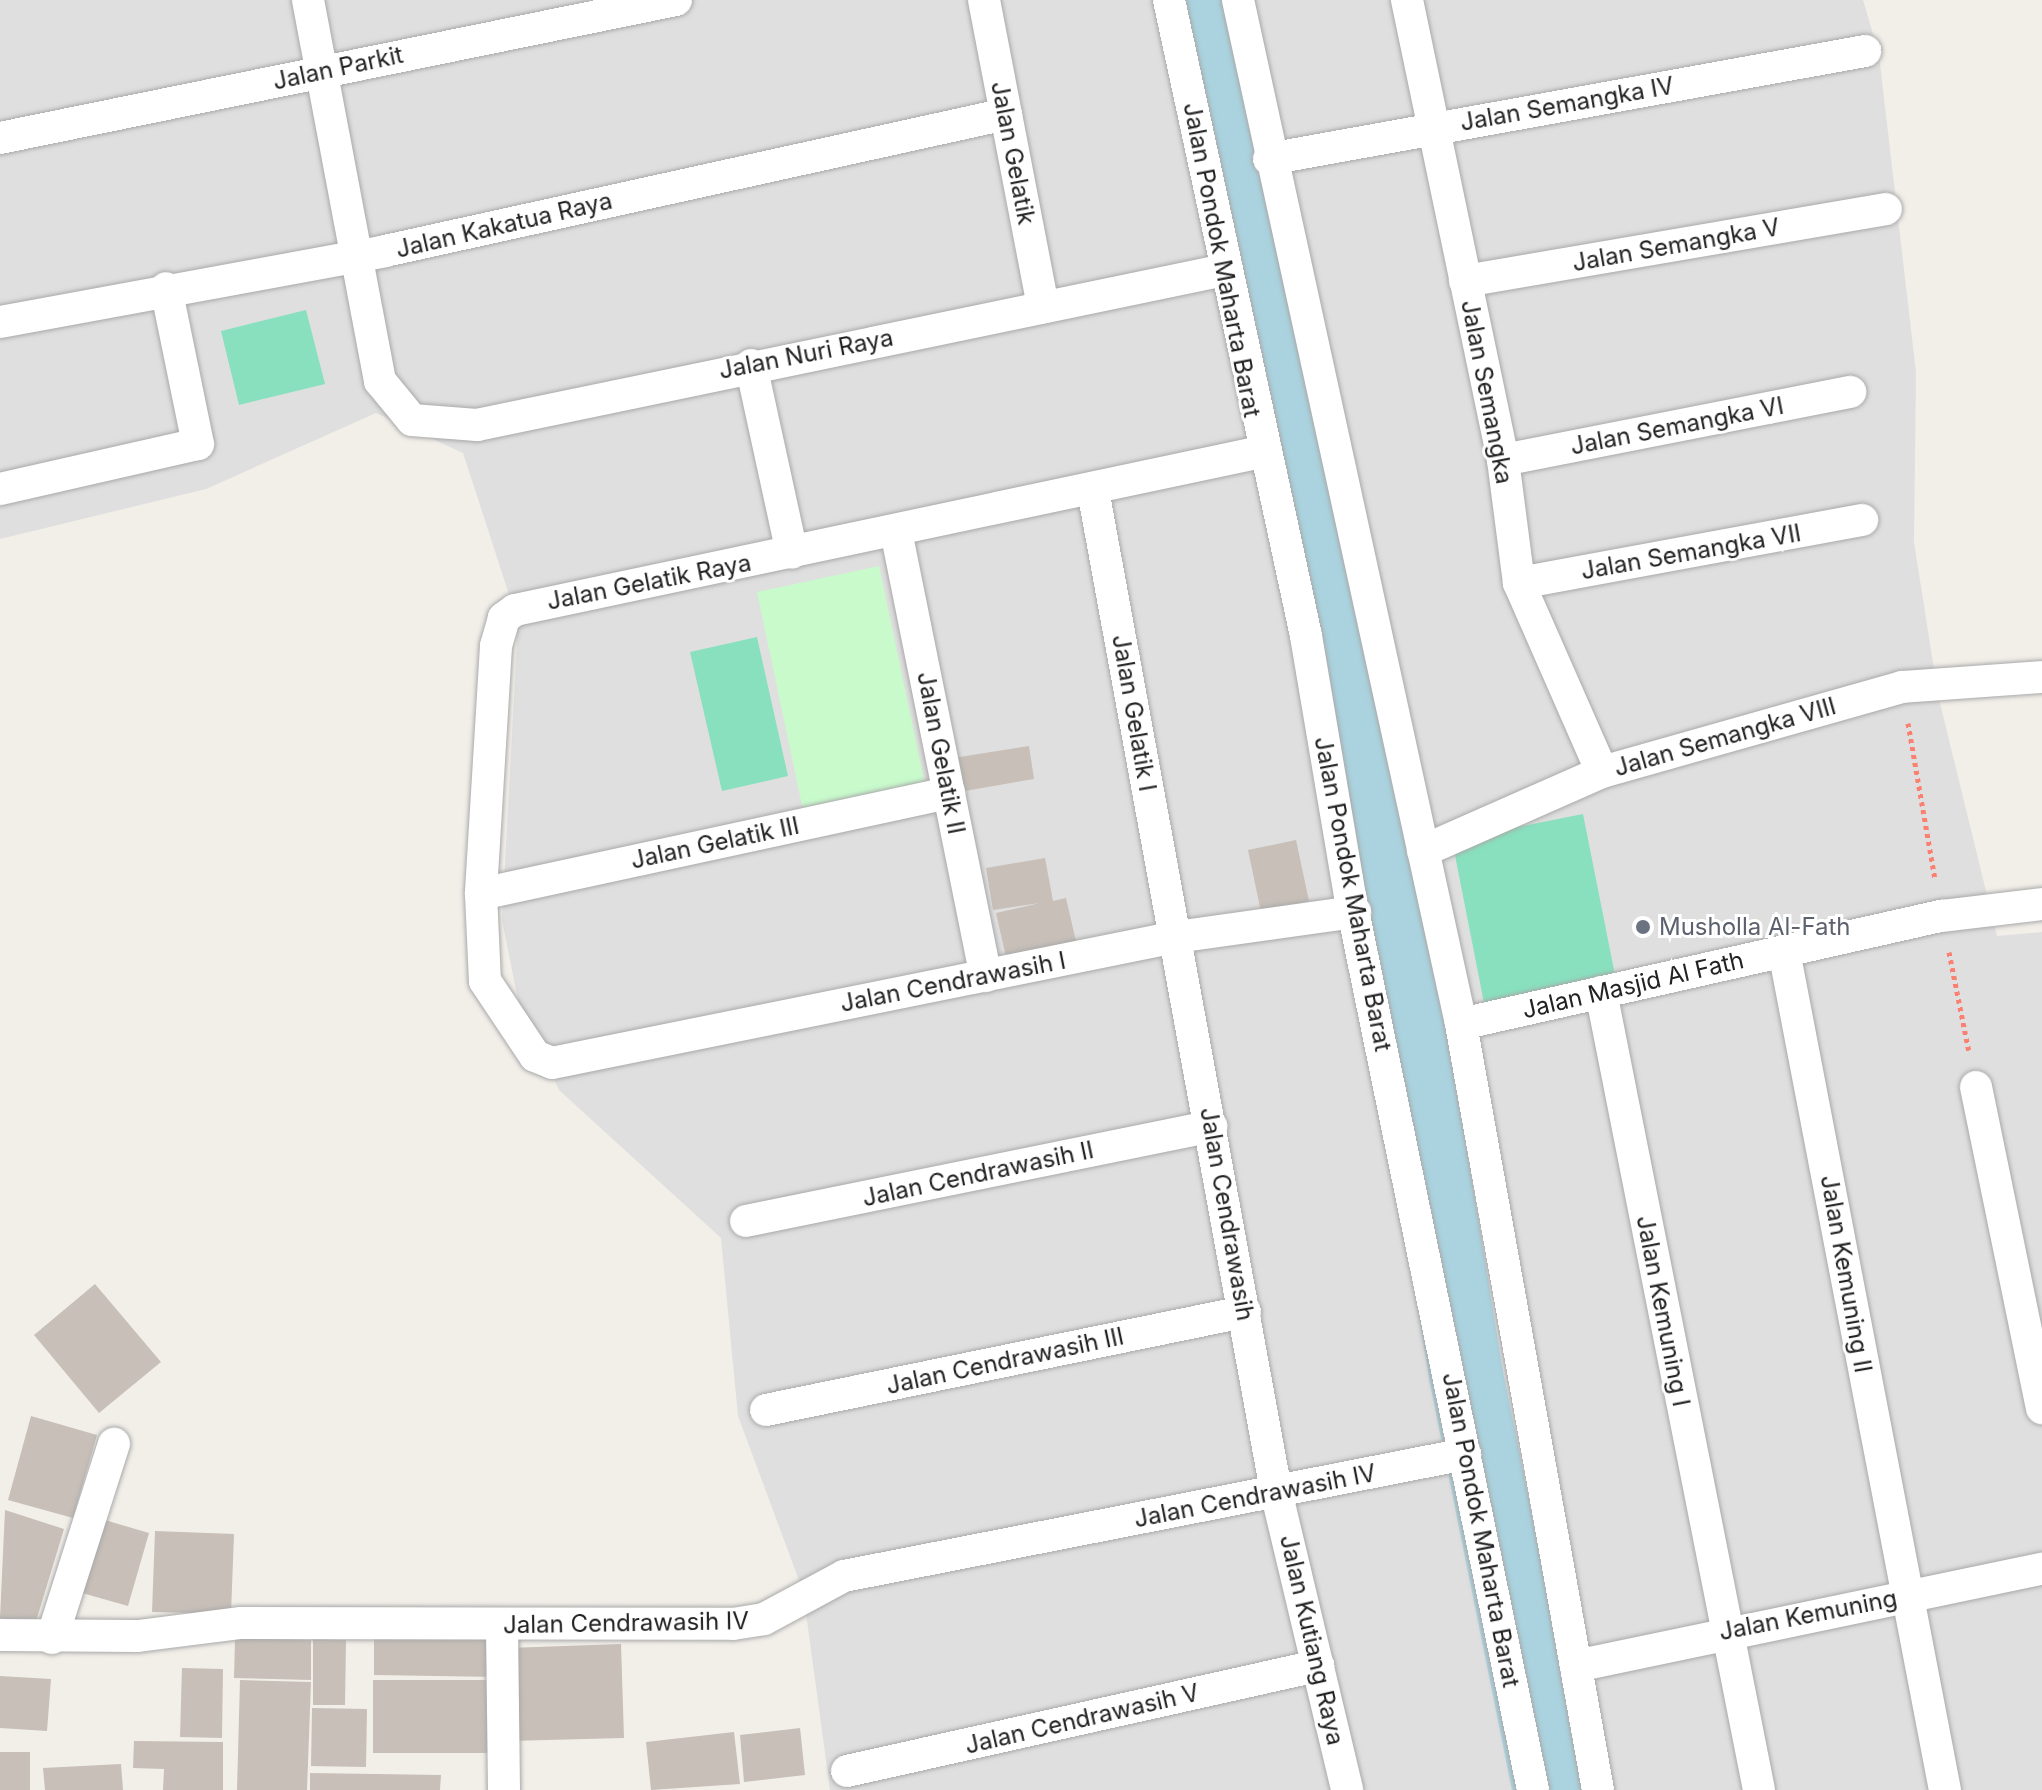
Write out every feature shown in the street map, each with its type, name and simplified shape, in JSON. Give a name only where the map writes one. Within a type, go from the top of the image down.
[{"type":"street","points":[[308,0],[359,255]]},
{"type":"street","name":"Jalan Parkit","points":[[0,138],[676,0]]},
{"type":"street","name":"Jalan Gelatik","points":[[984,0],[1043,307]]},
{"type":"street","name":"Jalan Pondok Maharta Barat","points":[[1169,0],[1261,452],[1306,636],[1355,912],[1533,1790]]},
{"type":"street","points":[[1238,0],[1269,159],[1461,1024],[1598,1790]]},
{"type":"street","name":"Jalan Semangka","points":[[1407,0],[1503,460],[1519,583],[1602,772]]},
{"type":"street","name":"Jalan Semangka IV","points":[[1269,159],[1865,51]]},
{"type":"street","name":"Jalan Kakatua Raya","points":[[0,322],[166,288],[359,255],[1006,114]]},
{"type":"street","name":"Jalan Semangka V","points":[[1465,281],[1886,209]]},
{"type":"street","name":"Jalan Nuri Raya","points":[[359,255],[380,381],[392,405],[412,420],[477,425],[751,365],[1225,270]]},
{"type":"street","points":[[0,489],[198,444],[166,288]]},
{"type":"street","points":[[751,365],[792,553]]},
{"type":"street","name":"Jalan Semangka VI","points":[[1503,460],[1850,392]]},
{"type":"street","name":"Jalan Gelatik Raya","points":[[552,1063],[535,1056],[493,1002],[480,955],[496,646],[504,618],[555,599],[792,553],[1261,452]]},
{"type":"street","name":"Jalan Gelatik I","points":[[1093,490],[1176,937]]},
{"type":"street","name":"Jalan Semangka VII","points":[[1519,583],[1862,520]]},
{"type":"street","name":"Jalan Gelatik II","points":[[896,531],[986,976]]},
{"type":"street","name":"Jalan Semangka VIII","points":[[1423,851],[1602,772],[1902,687],[2042,677]]},
{"type":"street","name":"Jalan Gelatik III","points":[[481,894],[949,793]]},
{"type":"street","name":"Jalan Masjid Al Fath","points":[[1461,1024],[1942,916],[2042,904]]},
{"type":"street","name":"Jalan Cendrawasih I","points":[[552,1063],[1176,937],[1355,912]]},
{"type":"street","name":"Jalan Cendrawasih","points":[[1176,937],[1276,1491]]},
{"type":"street","name":"Jalan Kemuning II","points":[[1784,951],[1903,1597],[1945,1790]]},
{"type":"street","name":"Jalan Kemuning I","points":[[1601,992],[1724,1630],[1759,1790]]},
{"type":"street","points":[[1976,1087],[2042,1408]]},
{"type":"street","name":"Jalan Cendrawasih II","points":[[746,1221],[1211,1126]]},
{"type":"street","name":"Jalan Cendrawasih III","points":[[766,1410],[1245,1312]]},
{"type":"street","points":[[52,1638],[114,1444]]},
{"type":"street","name":"Jalan Cendrawasih IV","points":[[0,1635],[52,1638],[241,1623],[502,1627],[764,1619],[844,1576],[1465,1454]]},
{"type":"street","name":"Jalan Kutiang Raya","points":[[1276,1491],[1347,1790]]},
{"type":"street","name":"Jalan Kemuning","points":[[1576,1666],[1724,1630],[2042,1569]]},
{"type":"street","points":[[502,1627],[504,1790]]},
{"type":"street","name":"Jalan Cendrawasih V","points":[[847,1771],[1318,1666]]},
{"type":"shaded area","points":[[0,0],[1863,0],[1879,55],[1916,372],[1914,542],[1938,695],[1997,936],[2042,932],[2042,1790],[830,1790],[803,1591],[738,1416],[721,1238],[559,1090],[519,1005],[502,920],[518,622],[463,453],[376,413],[206,489],[0,539]]},
{"type":"green space","points":[[306,310],[325,384],[239,405],[221,331]]},
{"type":"green space","points":[[879,566],[929,803],[807,829],[757,592]]},
{"type":"green space","points":[[757,637],[788,776],[722,791],[690,652]]},
{"type":"green space","points":[[1583,814],[1616,980],[1485,1008],[1452,840]]},
{"type":"building","points":[[1029,746],[1034,779],[959,792],[953,758]]},
{"type":"building","points":[[1296,840],[1309,901],[1261,912],[1248,850]]},
{"type":"building","points":[[1045,858],[1053,901],[1066,898],[1078,950],[1008,966],[996,913],[1040,903],[993,910],[986,868]]},
{"type":"building","points":[[95,1284],[161,1362],[99,1413],[34,1335]]},
{"type":"building","points":[[31,1416],[97,1435],[73,1518],[8,1500]]},
{"type":"building","points":[[5,1510],[64,1529],[34,1628],[0,1618]]},
{"type":"building","points":[[98,1518],[149,1533],[128,1606],[75,1591]]},
{"type":"building","points":[[155,1531],[234,1534],[231,1614],[152,1612]]},
{"type":"building","points":[[374,1632],[499,1633],[499,1677],[374,1675]]},
{"type":"building","points":[[235,1638],[311,1640],[311,1680],[234,1678]]},
{"type":"building","points":[[313,1639],[346,1640],[345,1705],[313,1705]]},
{"type":"building","points":[[621,1644],[624,1738],[508,1741],[505,1648]]},
{"type":"building","points":[[182,1668],[223,1669],[222,1738],[180,1737]]},
{"type":"building","points":[[0,1676],[51,1679],[47,1731],[0,1728]]},
{"type":"building","points":[[240,1680],[311,1682],[307,1790],[237,1790]]},
{"type":"building","points":[[373,1680],[500,1680],[500,1753],[373,1753]]},
{"type":"building","points":[[312,1708],[367,1709],[366,1767],[311,1766]]},
{"type":"building","points":[[800,1728],[805,1775],[744,1782],[740,1735]]},
{"type":"building","points":[[734,1732],[740,1784],[651,1790],[646,1742]]},
{"type":"building","points":[[134,1741],[223,1742],[223,1790],[163,1790],[164,1769],[133,1768]]},
{"type":"building","points":[[0,1752],[30,1752],[30,1790],[0,1790]]},
{"type":"building","points":[[121,1764],[123,1790],[45,1790],[43,1768]]},
{"type":"building","points":[[310,1773],[441,1775],[440,1790],[310,1790]]},
{"type":"waterway","points":[[1196,0],[1384,867],[1466,1375],[1550,1790]]},
{"type":"place","name":"Musholla Al-Fath","points":[[1643,927]]}]
